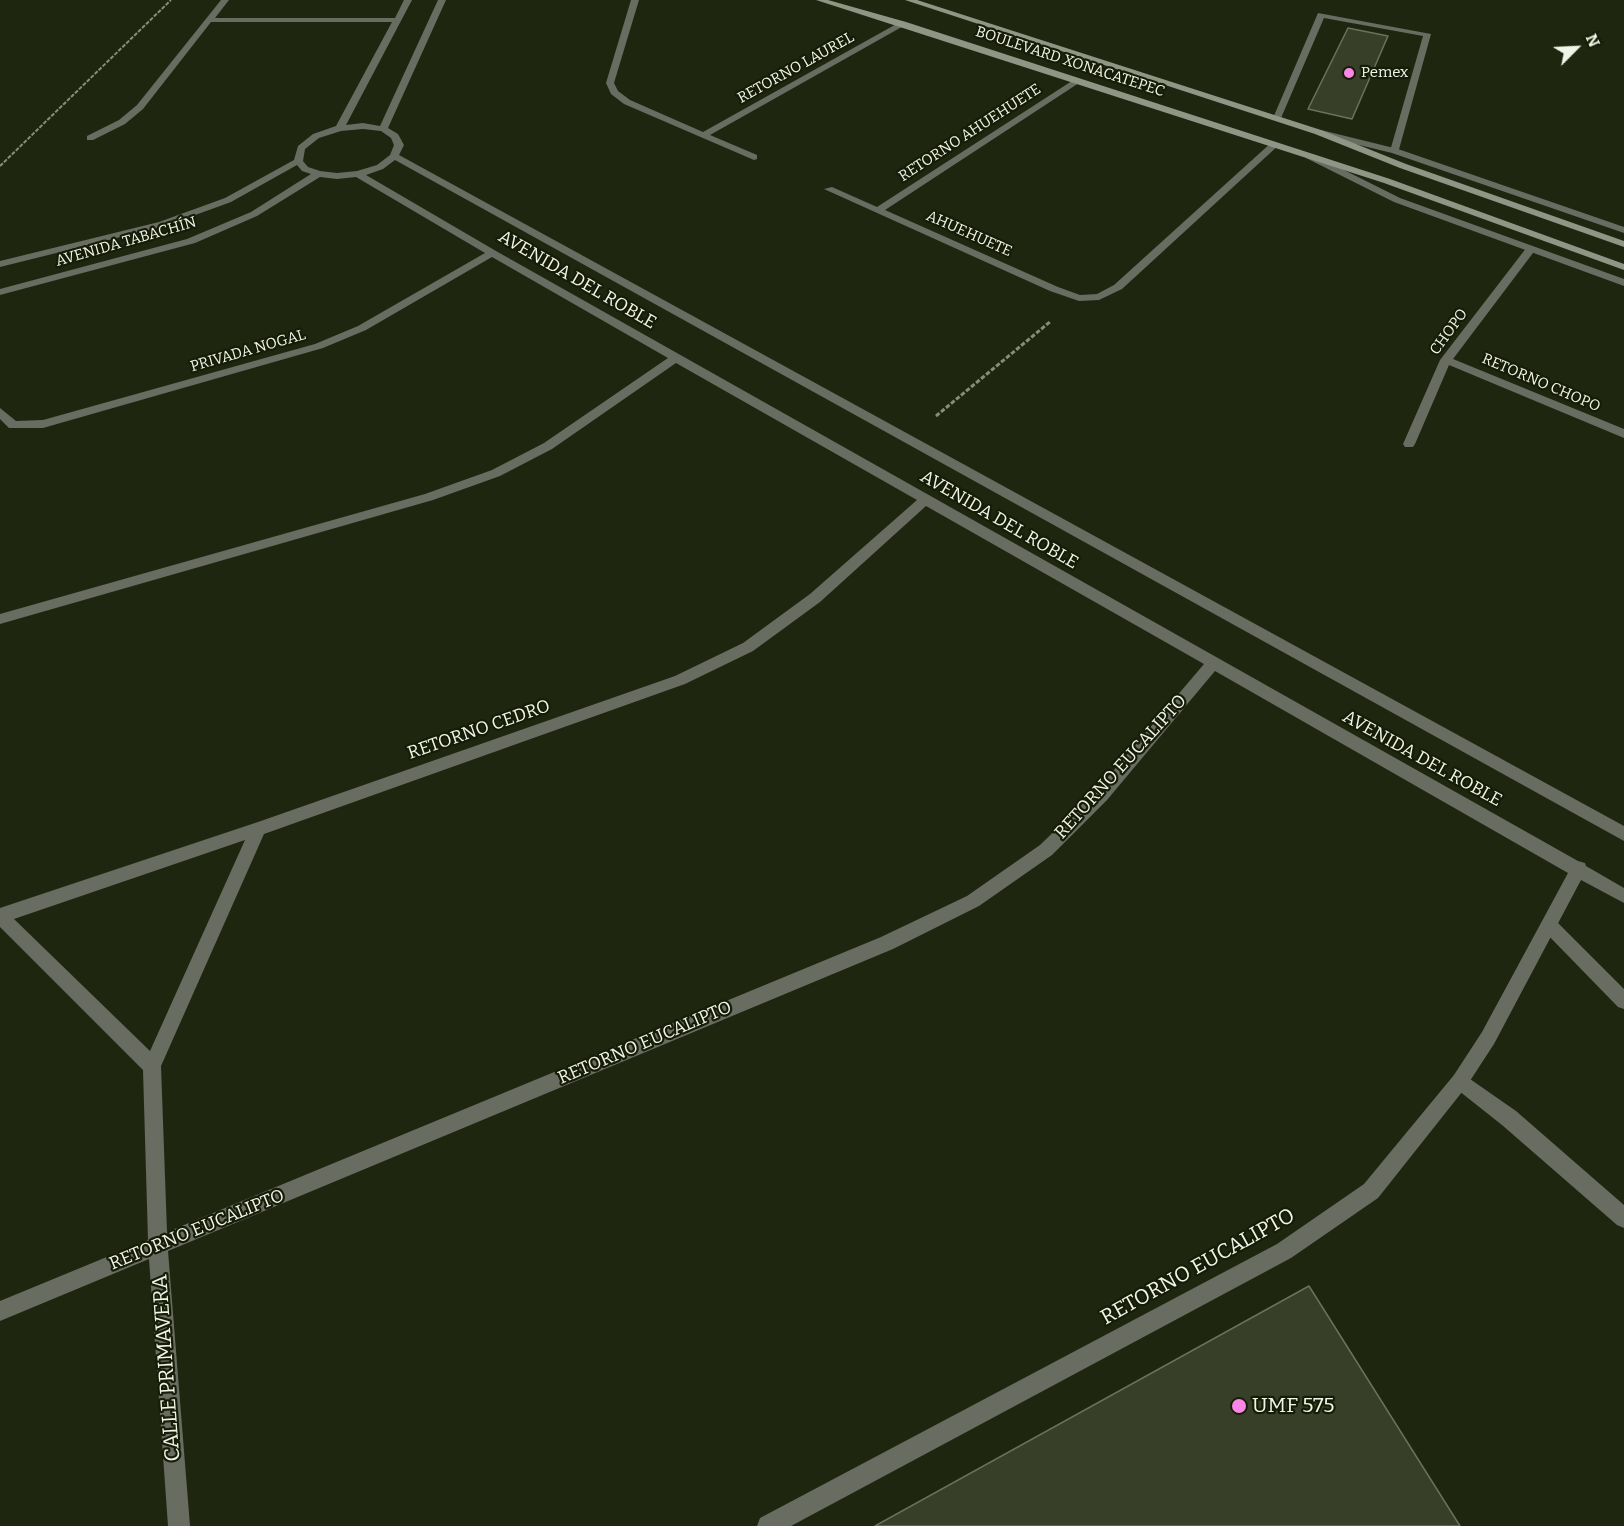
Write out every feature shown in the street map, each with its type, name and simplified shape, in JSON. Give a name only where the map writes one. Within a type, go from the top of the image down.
[{"type":"main road","name":"BOULEVARD XONACATEPEC","points":[[820,0],[903,24],[1388,181],[1624,267]]},
{"type":"main road","name":"BOULEVARD XONACATEPEC","points":[[909,0],[1277,118],[1403,166],[1624,244]]},
{"type":"street","points":[[90,138],[122,122],[141,107],[225,0]]},
{"type":"street","points":[[340,128],[408,0]]},
{"type":"street","points":[[383,129],[442,0]]},
{"type":"street","points":[[635,0],[610,83],[614,92],[627,102],[754,157]]},
{"type":"street","points":[[1277,118],[1321,15],[1427,34],[1395,151]]},
{"type":"street","points":[[209,21],[397,20]]},
{"type":"street","name":"RETORNO LAUREL","points":[[703,135],[903,24]]},
{"type":"street","name":"RETORNO AHUEHUETE","points":[[878,210],[1078,81]]},
{"type":"street","points":[[363,126],[383,129],[395,136],[399,145],[394,156],[380,167],[358,174],[337,176],[318,174],[305,169],[298,161],[301,148],[316,136],[340,128],[363,126]]},
{"type":"street","name":"BOULEVARD XONACATEPEC","points":[[1318,132],[1395,151],[1624,230]]},
{"type":"street","name":"AHUEHUETE","points":[[829,189],[1079,298],[1099,297],[1118,287],[1275,144]]},
{"type":"street","name":"AVENIDA DEL ROBLE","points":[[394,156],[1624,834]]},
{"type":"street","name":"BOULEVARD XONACATEPEC","points":[[1309,156],[1397,200],[1624,284]]},
{"type":"street","name":"AVENIDA TABACHÍN","points":[[0,264],[162,224],[228,200],[298,161]]},
{"type":"street","name":"AVENIDA TABACHÍN","points":[[0,292],[191,241],[254,213],[318,174]]},
{"type":"street","name":"AVENIDA DEL ROBLE","points":[[358,174],[492,253],[1579,868],[1624,896]]},
{"type":"street","name":"CHOPO","points":[[1409,444],[1446,360],[1531,249]]},
{"type":"street","name":"PRIVADA NOGAL","points":[[0,412],[13,425],[43,424],[319,346],[363,328],[492,253]]},
{"type":"street","points":[[0,619],[429,497],[495,473],[548,446],[677,357]]},
{"type":"street","name":"RETORNO CHOPO","points":[[1446,360],[1624,434]]},
{"type":"street","name":"RETORNO CEDRO","points":[[0,916],[258,829],[680,680],[748,647],[815,598],[926,499]]},
{"type":"street","name":"RETORNO EUCALIPTO","points":[[0,1311],[887,943],[973,902],[1047,850],[1102,795],[1214,662]]},
{"type":"street","name":"CALLE PRIMAVERA","points":[[179,1526],[158,1246],[152,1066],[258,829]]},
{"type":"street","name":"RETORNO EUCALIPTO","points":[[768,1526],[1284,1251],[1371,1191],[1460,1081],[1488,1038],[1579,868]]},
{"type":"street","points":[[0,916],[152,1066]]},
{"type":"street","points":[[1549,925],[1624,1001]]},
{"type":"street","points":[[1460,1081],[1509,1118],[1624,1218]]},
{"type":"path","points":[[0,166],[171,0]]},
{"type":"path","points":[[908,439],[1079,298]]},
{"type":"building","name":"Pemex","points":[[1348,28],[1388,36],[1352,119],[1308,109]]},
{"type":"building","name":"UMF 575","points":[[1309,1286],[1460,1526],[875,1526]]},
{"type":"place","name":"Pemex","points":[[1349,73]]},
{"type":"place","name":"UMF 575","points":[[1239,1406]]}]
